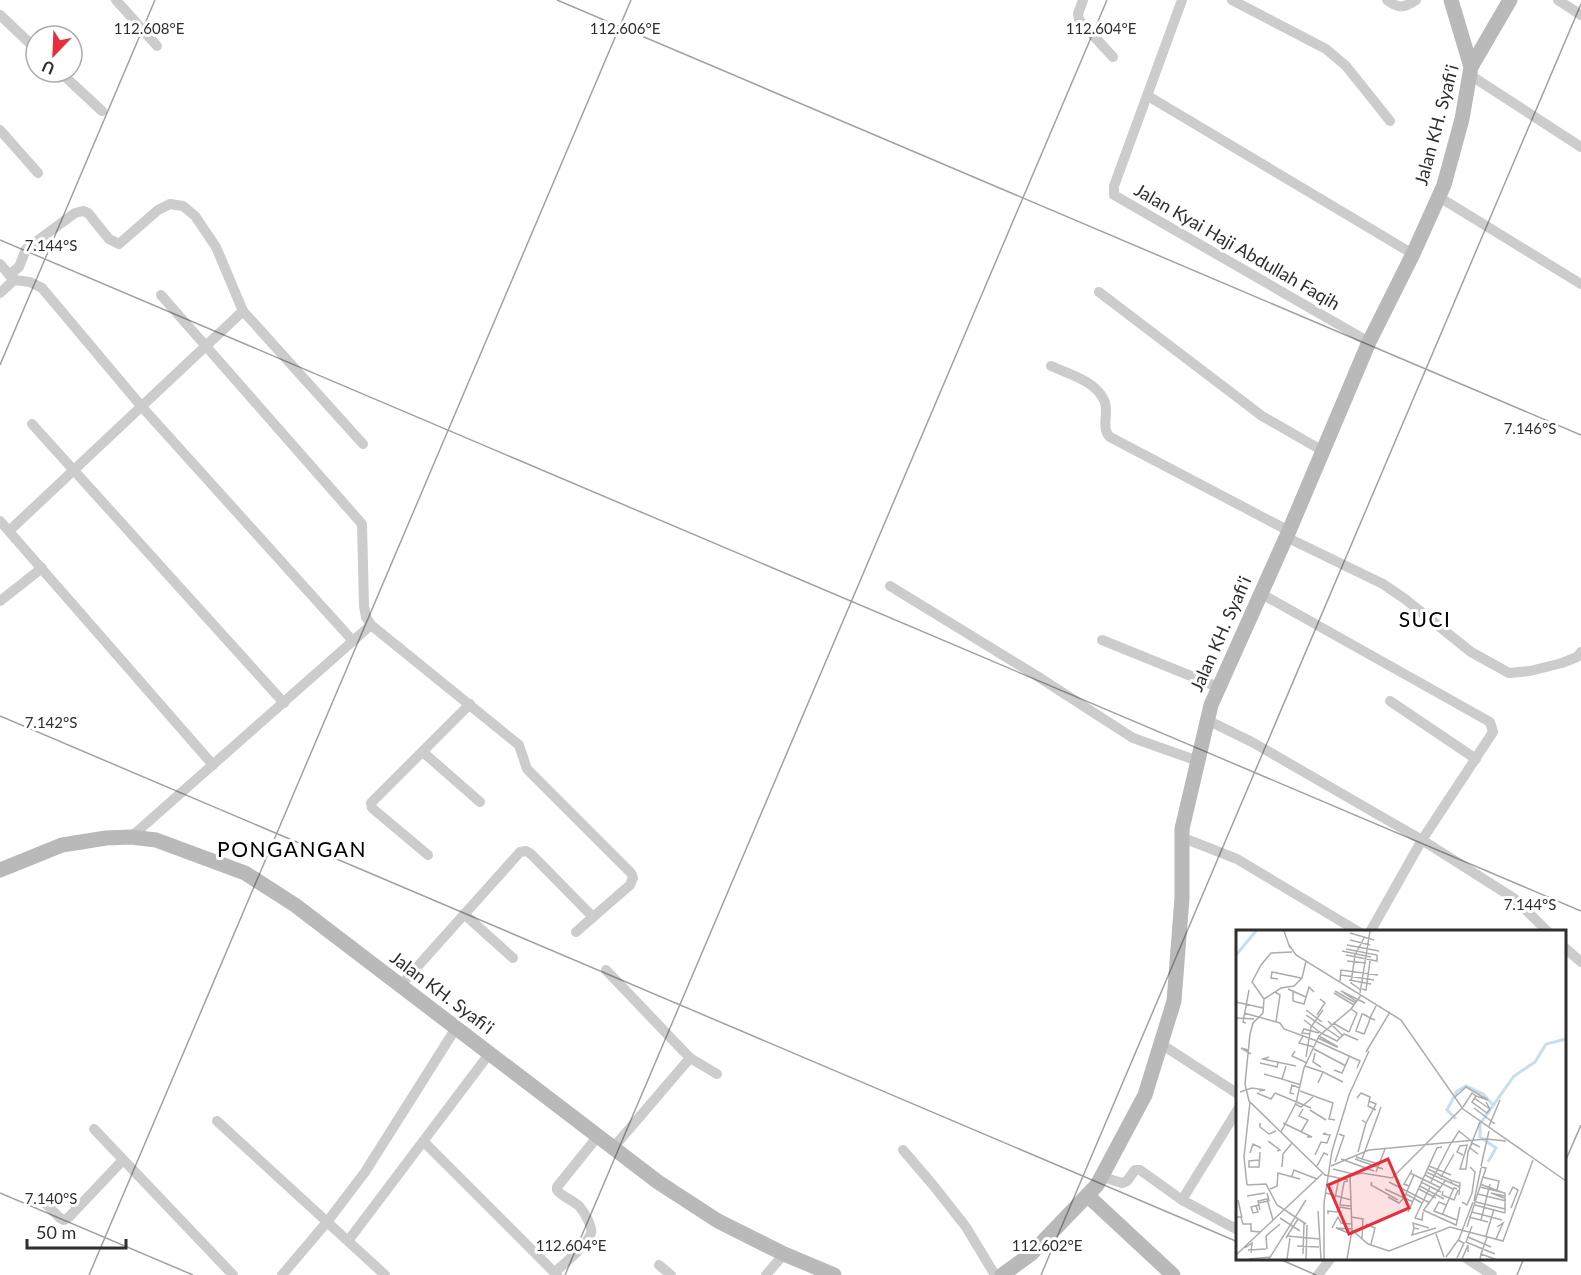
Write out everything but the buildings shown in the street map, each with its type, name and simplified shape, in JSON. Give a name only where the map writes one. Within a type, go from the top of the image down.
[{"type":"main road","points":[[1451,0],[1471,71]]},
{"type":"main road","name":"Jalan KH. Syafi'i","points":[[1002,1275],[1031,1254],[1088,1196],[1103,1177],[1144,1095],[1174,1001],[1182,898],[1181,837],[1211,705],[1369,342],[1439,197],[1462,119],[1471,71],[1510,0]]},
{"type":"main road","name":"Jalan KH. Syafi'i","points":[[0,870],[62,845],[106,838],[131,837],[156,840],[244,873],[295,905],[658,1182],[718,1221],[784,1254],[834,1275]]},
{"type":"main road","points":[[1088,1196],[1169,1274]]},
{"type":"street","points":[[116,0],[157,46]]},
{"type":"street","points":[[1083,0],[1078,14],[1079,20],[1113,57]]},
{"type":"street","name":"Jalan Kyai Haji Abdullah Faqih","points":[[1182,0],[1114,186],[1114,195],[1369,342]]},
{"type":"street","points":[[1232,0],[1326,50],[1346,66],[1390,121]]},
{"type":"street","points":[[1387,0],[1401,8],[1416,0]]},
{"type":"street","points":[[1558,0],[1581,15]]},
{"type":"street","points":[[0,15],[24,38]]},
{"type":"street","points":[[1471,71],[1581,147]]},
{"type":"street","points":[[73,84],[102,111]]},
{"type":"street","points":[[1148,96],[1413,254]]},
{"type":"street","points":[[0,130],[38,173]]},
{"type":"street","points":[[1439,197],[1581,284]]},
{"type":"street","points":[[0,293],[19,267],[26,249],[75,213],[83,211],[88,213],[109,239],[119,244],[158,210],[171,204],[183,206],[195,216],[216,248],[243,311],[363,444]]},
{"type":"street","points":[[0,264],[11,278],[30,282],[42,288],[142,407],[353,642]]},
{"type":"street","points":[[1099,292],[1262,416],[1323,451]]},
{"type":"street","points":[[161,295],[362,524],[364,606],[366,617],[371,625],[519,745],[527,768],[631,873],[633,878],[630,885],[576,932]]},
{"type":"street","points":[[9,531],[243,311]]},
{"type":"street","points":[[1051,366],[1088,383],[1097,390],[1106,405],[1106,434],[1110,437],[1383,584],[1471,652],[1509,673],[1530,671],[1562,663],[1576,657],[1581,652]]},
{"type":"street","points":[[32,424],[284,702]]},
{"type":"street","points":[[0,521],[213,765]]},
{"type":"street","points":[[0,601],[42,568]]},
{"type":"street","points":[[890,586],[1038,676],[1133,738],[1198,761]]},
{"type":"street","points":[[1260,593],[1493,725],[1493,732],[1422,840],[1371,930]]},
{"type":"street","points":[[131,837],[371,625]]},
{"type":"street","points":[[1102,640],[1218,687]]},
{"type":"street","points":[[1390,701],[1476,759]]},
{"type":"street","points":[[428,855],[371,806],[371,803],[424,753],[470,704]]},
{"type":"street","points":[[1207,720],[1252,742],[1422,840],[1515,899],[1544,930]]},
{"type":"street","points":[[424,753],[480,802]]},
{"type":"street","points":[[1181,837],[1237,859],[1356,930]]},
{"type":"street","points":[[400,986],[520,852],[525,851],[531,854],[592,917]]},
{"type":"street","points":[[464,914],[513,958]]},
{"type":"street","points":[[1566,949],[1581,963]]},
{"type":"street","points":[[606,970],[690,1058],[717,1074]]},
{"type":"street","points":[[285,1274],[365,1172],[456,1028]]},
{"type":"street","points":[[1161,1044],[1236,1093]]},
{"type":"street","points":[[348,1241],[489,1054]]},
{"type":"street","points":[[613,1148],[690,1058]]},
{"type":"street","points":[[1182,1200],[1236,1113]]},
{"type":"street","points":[[218,1121],[385,1275]]},
{"type":"street","points":[[94,1129],[234,1275]]},
{"type":"street","points":[[424,1142],[556,1274],[591,1235],[592,1230],[581,1208],[563,1197],[556,1190],[557,1186],[598,1136]]},
{"type":"street","points":[[903,1150],[966,1227],[994,1275]]},
{"type":"street","points":[[46,1204],[64,1220],[123,1160]]},
{"type":"street","points":[[1103,1177],[1122,1183],[1127,1181],[1135,1170],[1140,1170],[1182,1200],[1236,1229]]},
{"type":"street","points":[[766,1275],[784,1254]]},
{"type":"street","points":[[1318,1275],[1329,1260]]},
{"type":"street","points":[[1469,1260],[1492,1275]]},
{"type":"street","points":[[659,1265],[671,1275]]},
{"type":"district","name":"SUCI","points":[[1425,620]]},
{"type":"district","name":"PONGANGAN","points":[[292,850]]}]
